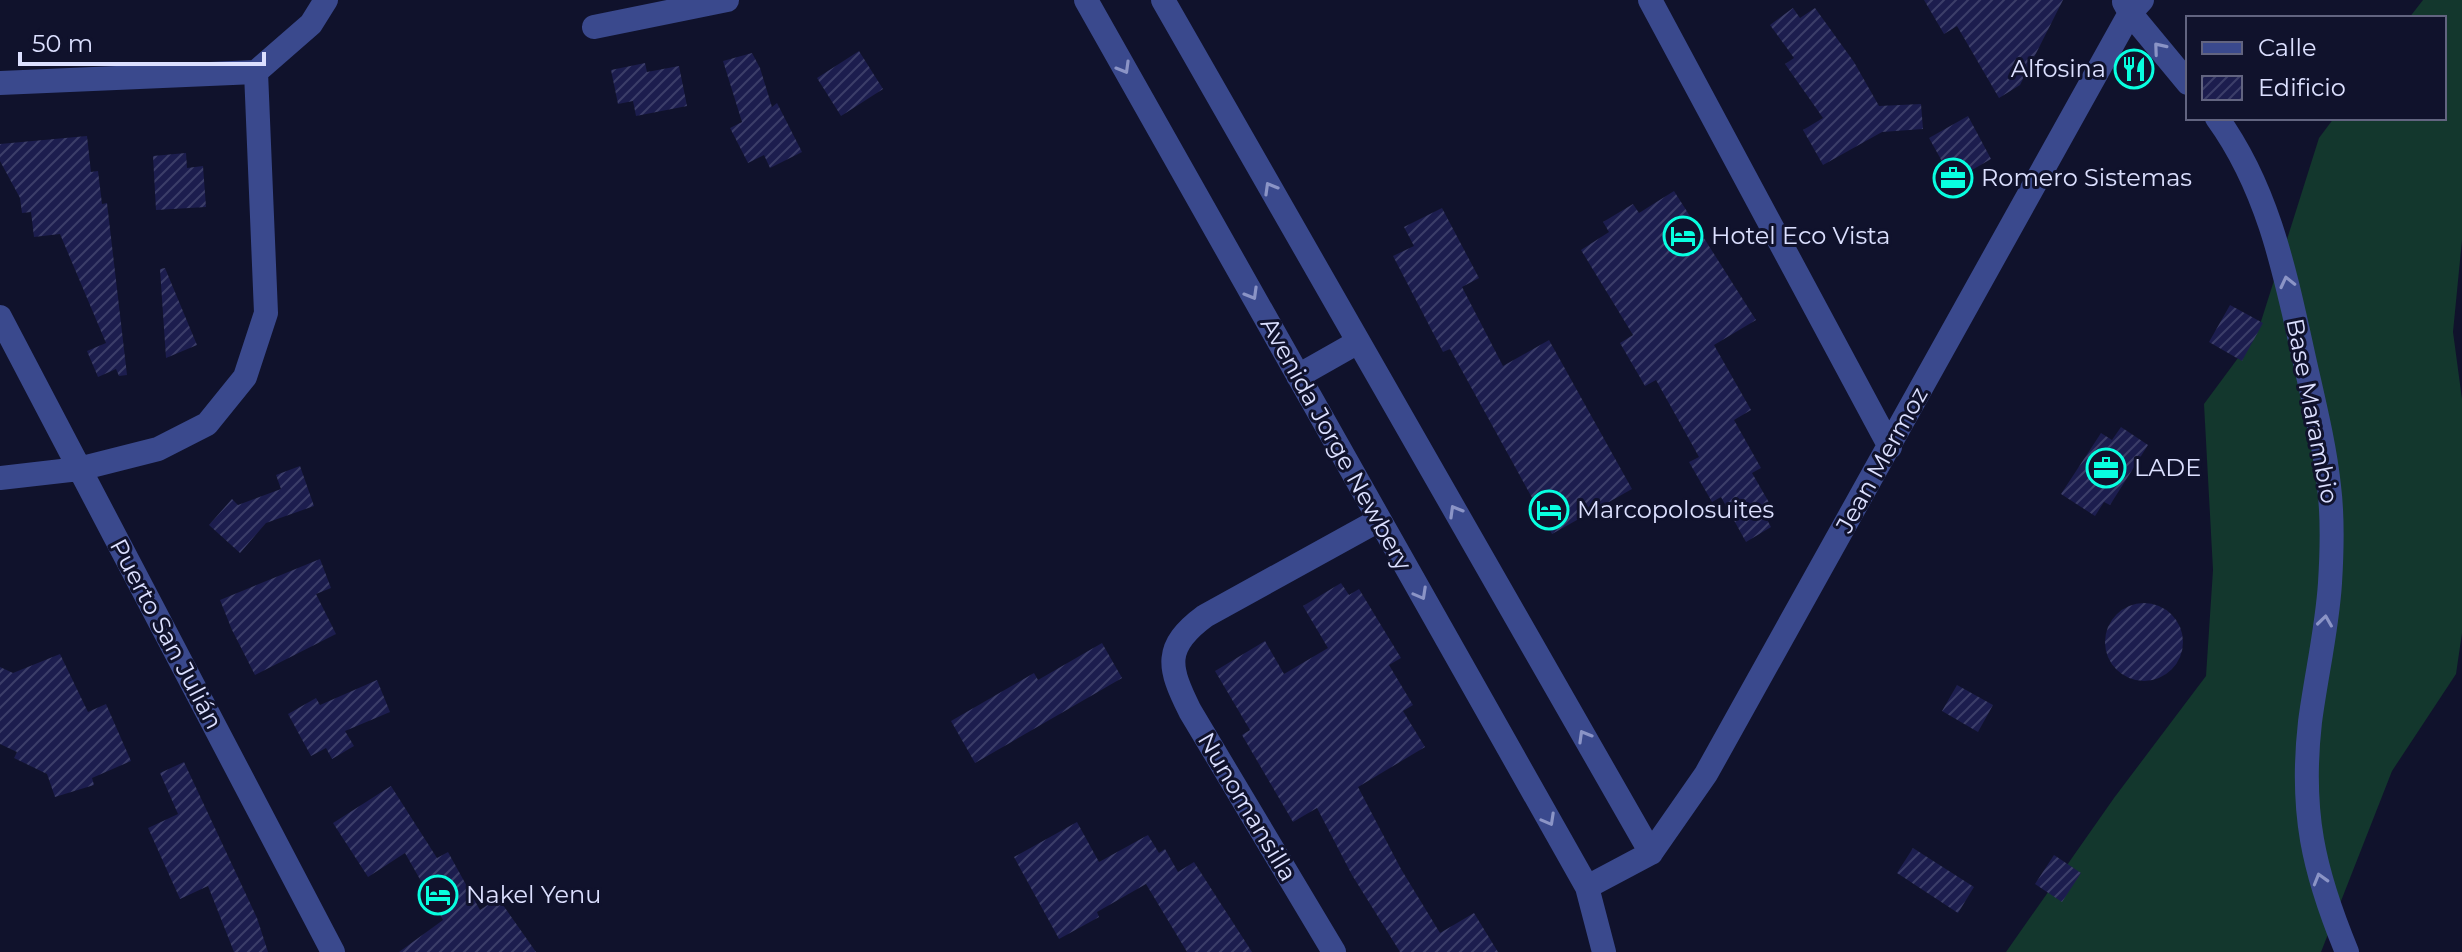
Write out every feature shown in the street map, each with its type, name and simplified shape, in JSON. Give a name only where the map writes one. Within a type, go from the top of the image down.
[{"type":"street","points":[[0,83],[256,72],[311,24],[326,0]]},
{"type":"street","points":[[594,27],[727,0]]},
{"type":"street","name":"Avenida Jorge Newbery","points":[[1086,0],[1587,887],[1604,952]]},
{"type":"street","points":[[1163,0],[1651,853]]},
{"type":"street","points":[[1650,0],[1890,447]]},
{"type":"street","points":[[2132,4],[2186,80]]},
{"type":"street","name":"Jean Mermoz","points":[[1587,887],[1651,853],[1706,774],[1890,447],[2132,4]]},
{"type":"street","points":[[0,478],[79,469],[158,449],[207,424],[245,377],[266,313],[256,72]]},
{"type":"street","name":"Base Marambio","points":[[2218,120],[2251,172],[2277,242],[2325,452],[2330,488],[2330,588],[2310,723],[2307,807],[2319,877],[2347,952]]},
{"type":"street","name":"Puerto San Julián","points":[[0,317],[333,952]]},
{"type":"street","points":[[1298,376],[1358,342]]},
{"type":"street","name":"Nunomansilla","points":[[1334,952],[1190,711],[1174,672],[1173,656],[1178,641],[1205,616],[1379,520]]},
{"type":"green space","points":[[2423,0],[2462,0],[2462,240],[2453,332],[2462,399],[2462,633],[2456,674],[2392,771],[2321,952],[2006,952],[2114,798],[2206,676],[2213,570],[2204,404],[2258,331],[2319,138],[2332,120],[2446,120],[2446,16],[2411,16]]},
{"type":"building","points":[[1924,0],[2063,0],[2020,85],[1999,98],[1957,26],[1944,34]]},
{"type":"building","points":[[1793,8],[1800,18],[1815,8],[1854,62],[1879,106],[1921,104],[1923,129],[1882,132],[1823,165],[1803,130],[1823,118],[1785,64],[1794,58],[1770,25]]},
{"type":"building","points":[[859,51],[883,89],[841,116],[817,78]]},
{"type":"building","points":[[752,53],[772,107],[777,103],[802,152],[770,168],[764,155],[748,163],[730,128],[742,122],[723,61]]},
{"type":"building","points":[[645,63],[647,72],[679,66],[687,106],[636,116],[633,101],[618,104],[611,70]]},
{"type":"building","points":[[1968,116],[1991,159],[1953,181],[1929,138]]},
{"type":"building","points":[[87,136],[91,172],[98,171],[102,204],[107,203],[127,375],[119,376],[116,369],[98,377],[87,351],[106,343],[60,234],[34,237],[31,212],[22,213],[20,198],[0,161],[0,144]]},
{"type":"building","points":[[186,153],[187,168],[203,166],[206,207],[156,210],[153,156]]},
{"type":"building","points":[[1674,191],[1756,320],[1714,345],[1751,410],[1734,420],[1761,468],[1752,473],[1774,511],[1765,516],[1771,527],[1746,542],[1721,497],[1712,502],[1689,462],[1699,457],[1656,380],[1645,386],[1620,343],[1633,335],[1581,250],[1609,232],[1603,222],[1633,204],[1639,213]]},
{"type":"building","points":[[1442,208],[1479,278],[1462,287],[1503,366],[1549,340],[1632,489],[1552,534],[1450,349],[1443,352],[1393,256],[1414,246],[1404,227]]},
{"type":"building","points":[[165,268],[197,345],[166,358],[160,269]]},
{"type":"building","points":[[2230,305],[2263,323],[2242,361],[2209,342]]},
{"type":"building","name":"LADE","points":[[2121,427],[2148,445],[2110,505],[2104,502],[2095,516],[2061,494],[2101,433],[2112,440]]},
{"type":"building","points":[[300,466],[314,506],[266,523],[240,553],[209,525],[232,499],[238,505],[281,489],[276,475]]},
{"type":"building","points":[[320,559],[331,588],[316,594],[336,634],[255,675],[220,600]]},
{"type":"building","points":[[1341,583],[1349,595],[1359,589],[1401,658],[1389,665],[1413,705],[1403,711],[1425,747],[1358,787],[1401,869],[1440,933],[1474,913],[1498,952],[1400,952],[1352,875],[1317,808],[1293,822],[1242,735],[1250,730],[1215,671],[1265,641],[1284,674],[1328,648],[1303,606]]},
{"type":"building","points":[[2136,603],[2152,603],[2166,609],[2177,620],[2183,642],[2177,664],[2166,675],[2152,681],[2136,681],[2122,675],[2111,664],[2105,650],[2105,634],[2111,620],[2122,609]]},
{"type":"building","points":[[1102,643],[1122,678],[975,763],[951,721],[1034,673],[1038,680]]},
{"type":"building","points":[[60,654],[88,712],[106,704],[131,761],[92,778],[94,785],[55,797],[47,774],[14,758],[17,752],[0,744],[0,667],[13,673]]},
{"type":"building","points":[[377,680],[390,712],[345,731],[354,746],[332,759],[326,748],[311,756],[288,714],[316,698],[320,705]]},
{"type":"building","points":[[1957,685],[1993,705],[1978,732],[1942,711]]},
{"type":"building","points":[[184,762],[257,918],[268,952],[234,952],[208,886],[180,899],[148,828],[178,814],[160,773]]},
{"type":"building","points":[[391,786],[437,858],[448,852],[480,910],[498,898],[536,952],[399,952],[443,920],[405,853],[368,877],[333,823]]},
{"type":"building","points":[[1077,822],[1099,862],[1148,835],[1159,853],[1165,849],[1178,872],[1194,862],[1252,952],[1187,952],[1146,884],[1097,912],[1099,917],[1059,939],[1014,857]]},
{"type":"building","points":[[1913,848],[1974,887],[1958,913],[1897,873]]},
{"type":"building","points":[[2054,855],[2081,873],[2062,902],[2035,884]]},
{"type":"place","name":"Alfosina","points":[[2134,69]]},
{"type":"place","name":"Romero Sistemas","points":[[1953,178]]},
{"type":"place","name":"Hotel Eco Vista","points":[[1683,236]]},
{"type":"place","name":"LADE","points":[[2106,468]]},
{"type":"place","name":"Marcopolosuites","points":[[1549,510]]},
{"type":"place","name":"Nakel Yenu","points":[[438,895]]}]
